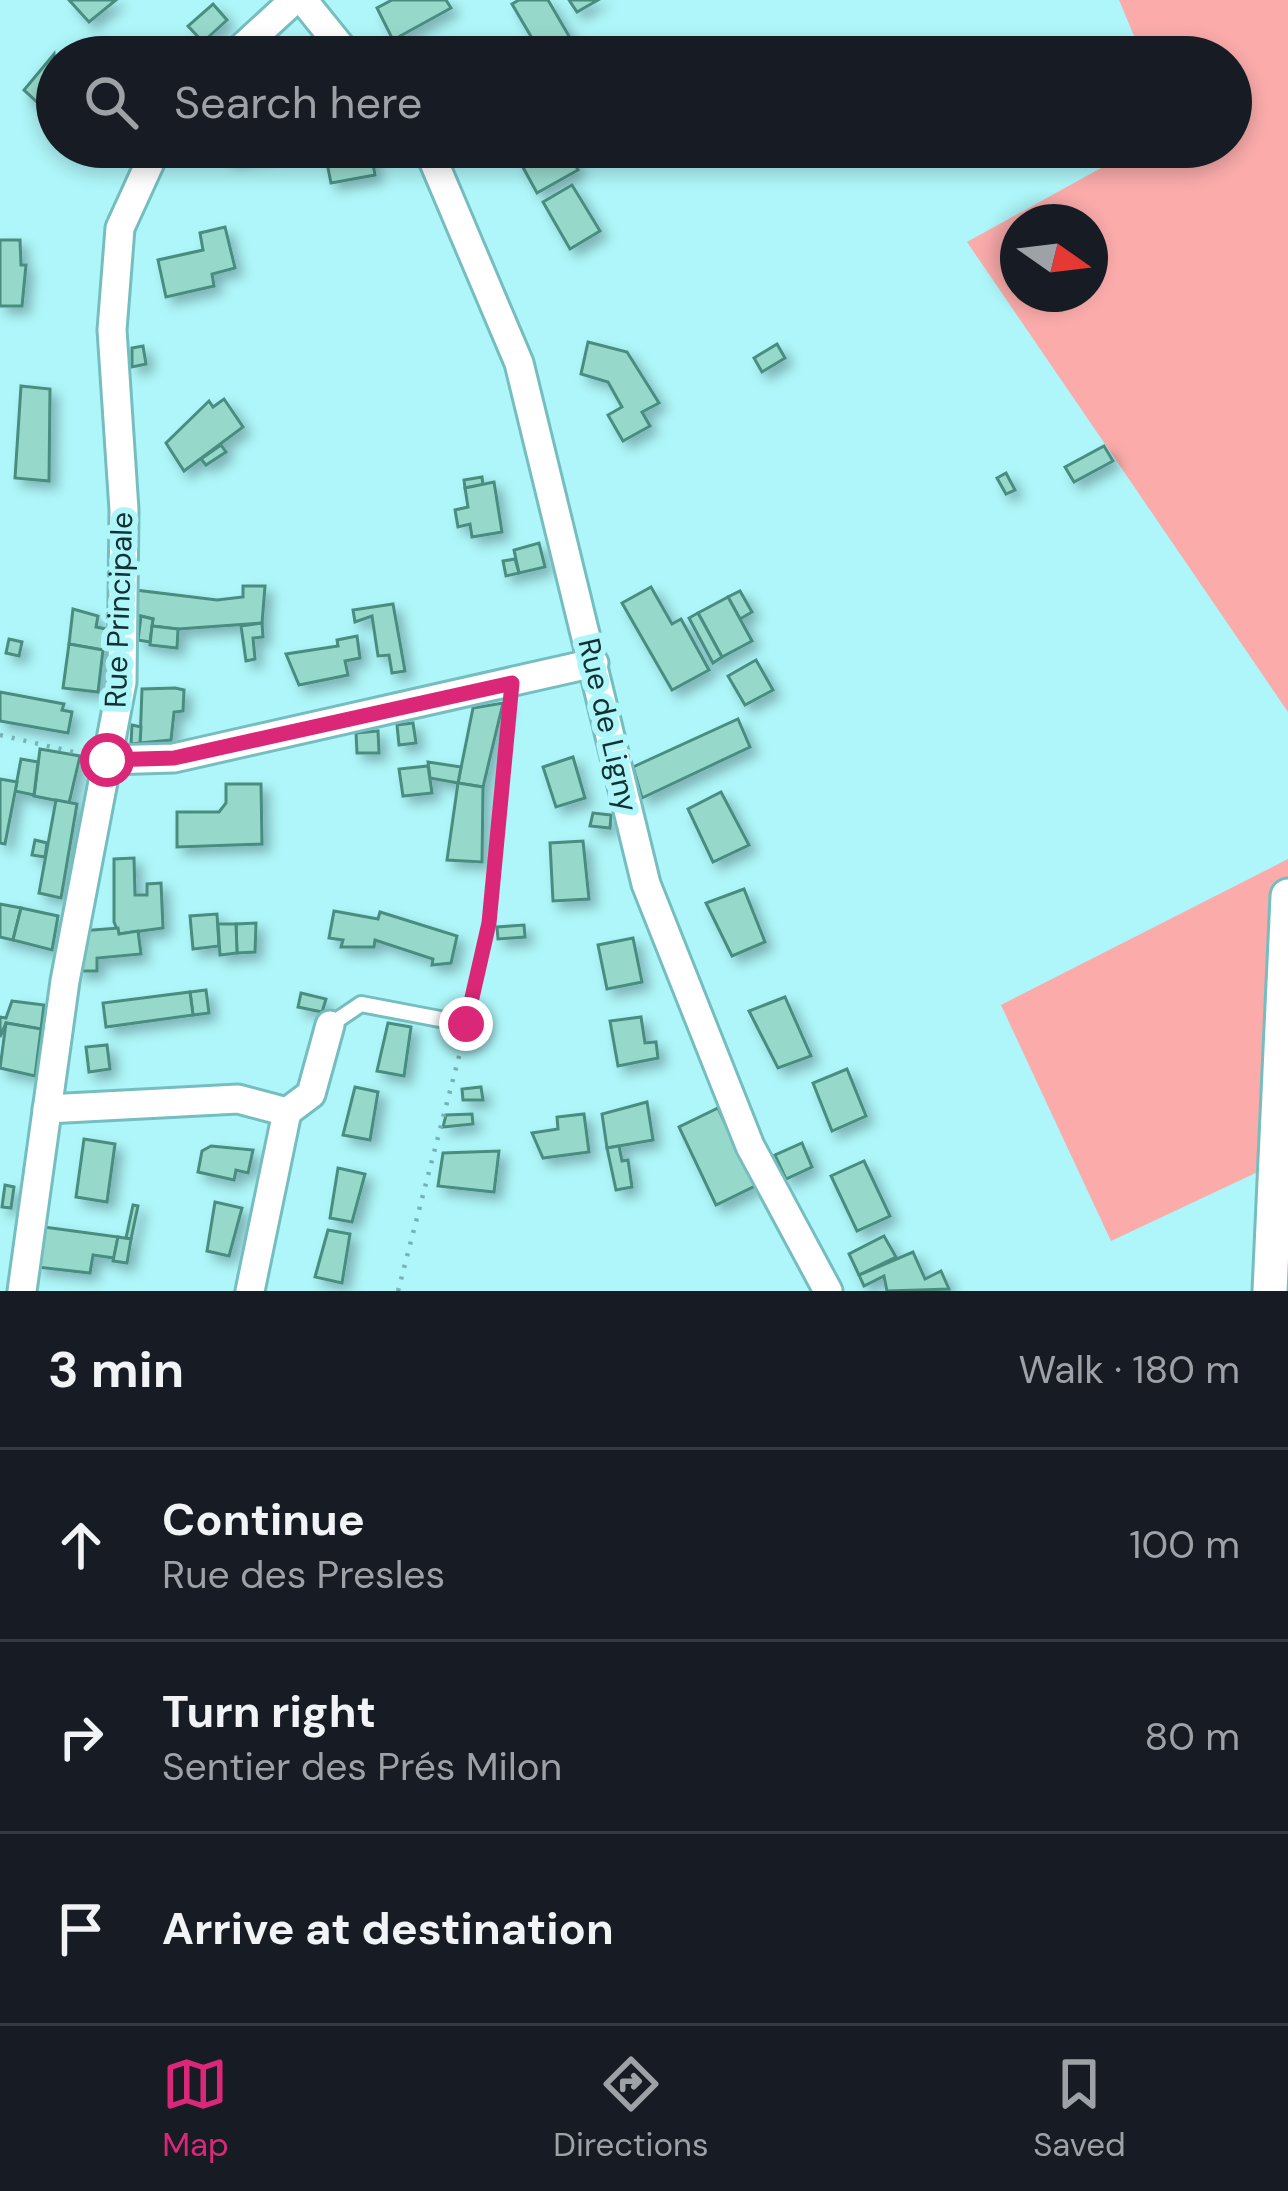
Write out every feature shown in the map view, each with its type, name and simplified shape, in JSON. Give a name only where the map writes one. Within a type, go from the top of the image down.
[{"type":"street","points":[[256,36],[298,0],[330,36]]},
{"type":"street","name":"Rue Principale","points":[[22,1291],[47,1109],[122,682],[124,510],[112,330],[120,227],[147,168]]},
{"type":"street","name":"Rue de Ligny","points":[[431,168],[519,363],[646,884],[750,1146],[828,1291]]},
{"type":"street","points":[[107,760],[174,758],[594,663]]},
{"type":"street","points":[[1270,1291],[1288,896]]},
{"type":"street","points":[[250,1291],[287,1112],[311,1094],[330,1025]]},
{"type":"street","points":[[47,1109],[238,1099],[287,1112]]},
{"type":"lane","points":[[330,1025],[361,1004],[466,1024]]},
{"type":"path","points":[[398,1291],[489,923],[512,683]]},
{"type":"path","points":[[0,735],[107,760]]},
{"type":"shaded area","points":[[1119,0],[1288,0],[1288,712],[1015,312],[1108,312],[1108,204],[1036,204],[1101,168],[1252,168],[1252,36],[1134,36]]},
{"type":"shaded area","points":[[1000,224],[1000,290],[967,242]]},
{"type":"shaded area","points":[[1288,859],[1288,1291],[1280,1291],[1283,1160],[1111,1241],[1001,1005]]},
{"type":"building","points":[[69,0],[116,0],[89,22]]},
{"type":"building","points":[[392,0],[446,0],[451,8],[400,36],[391,36],[377,8]]},
{"type":"building","points":[[548,0],[569,36],[531,36],[512,4]]},
{"type":"building","points":[[569,0],[598,0],[577,12]]},
{"type":"building","points":[[213,4],[227,20],[210,36],[197,36],[188,26]]},
{"type":"building","points":[[36,76],[36,101],[24,90]]},
{"type":"building","points":[[328,168],[374,168],[375,175],[331,183]]},
{"type":"building","points":[[523,168],[577,168],[578,170],[537,193]]},
{"type":"building","points":[[572,185],[600,231],[570,249],[543,202]]},
{"type":"building","points":[[225,227],[235,268],[212,274],[214,286],[166,297],[158,260],[203,250],[200,233]]},
{"type":"building","points":[[0,240],[20,240],[21,265],[26,265],[22,306],[0,306]]},
{"type":"building","points":[[588,342],[627,352],[659,403],[642,412],[650,426],[623,441],[608,415],[622,407],[608,382],[581,374]]},
{"type":"building","points":[[777,344],[785,358],[762,372],[754,358]]},
{"type":"building","points":[[143,346],[146,364],[132,367],[132,348]]},
{"type":"building","points":[[21,386],[50,389],[49,481],[15,478]]},
{"type":"building","points":[[224,399],[243,427],[184,471],[166,443],[209,401],[213,407]]},
{"type":"building","points":[[221,445],[226,452],[206,465],[201,459]]},
{"type":"building","points":[[1104,446],[1113,461],[1074,482],[1065,467]]},
{"type":"building","points":[[1006,473],[1015,490],[1006,494],[997,478]]},
{"type":"building","points":[[482,477],[483,485],[465,488],[464,480]]},
{"type":"building","points":[[494,482],[502,532],[472,537],[470,524],[458,527],[455,510],[468,507],[465,488]]},
{"type":"building","points":[[539,543],[545,567],[519,573],[514,550]]},
{"type":"building","points":[[515,559],[519,573],[506,576],[503,561]]},
{"type":"building","points":[[243,586],[265,586],[262,623],[178,629],[152,626],[153,619],[132,614],[135,590],[217,600],[243,597]]},
{"type":"building","points":[[651,587],[672,624],[681,619],[709,670],[672,690],[622,603]]},
{"type":"building","points":[[740,591],[752,612],[740,619],[728,597]]},
{"type":"building","points":[[728,597],[752,641],[722,657],[698,613]]},
{"type":"building","points":[[393,604],[405,671],[392,673],[389,655],[378,656],[372,616],[355,622],[353,610]]},
{"type":"building","points":[[73,609],[98,616],[96,627],[106,629],[103,650],[69,644]]},
{"type":"building","points":[[698,613],[722,657],[713,663],[689,618]]},
{"type":"building","points":[[141,616],[153,619],[150,642],[138,640]]},
{"type":"building","points":[[262,623],[263,637],[253,638],[255,659],[246,661],[241,626]]},
{"type":"building","points":[[152,626],[178,629],[177,648],[150,645]]},
{"type":"building","points":[[357,636],[360,658],[345,661],[348,675],[299,685],[286,654],[338,646],[337,640]]},
{"type":"building","points":[[9,639],[22,642],[19,656],[6,653]]},
{"type":"building","points":[[69,644],[103,650],[98,692],[63,688]]},
{"type":"building","points":[[756,660],[773,690],[745,705],[728,676]]},
{"type":"building","points":[[142,689],[184,690],[183,711],[174,712],[171,740],[140,743]]},
{"type":"building","points":[[0,692],[64,704],[62,710],[72,712],[68,733],[0,721]]},
{"type":"building","points":[[503,703],[483,787],[458,783],[473,708]]},
{"type":"building","points":[[738,719],[750,747],[642,798],[633,767]]},
{"type":"building","points":[[413,723],[416,743],[399,745],[397,725]]},
{"type":"building","points":[[132,725],[141,727],[140,743],[131,744]]},
{"type":"building","points":[[378,731],[379,753],[357,753],[356,733]]},
{"type":"building","points":[[40,749],[80,756],[69,803],[34,796]]},
{"type":"building","points":[[573,757],[585,798],[556,807],[543,767]]},
{"type":"building","points":[[21,759],[38,762],[34,795],[15,791]]},
{"type":"building","points":[[428,762],[461,767],[458,783],[430,778]]},
{"type":"building","points":[[428,766],[432,793],[403,796],[399,769]]},
{"type":"building","points":[[0,779],[17,782],[5,844],[0,843]]},
{"type":"building","points":[[458,783],[483,787],[482,862],[447,860]]},
{"type":"building","points":[[226,784],[261,784],[262,844],[177,847],[177,812],[219,812],[226,803]]},
{"type":"building","points":[[721,792],[749,845],[713,862],[688,809]]},
{"type":"building","points":[[56,800],[77,804],[61,898],[39,893]]},
{"type":"building","points":[[593,813],[611,815],[610,828],[590,826]]},
{"type":"building","points":[[35,840],[47,843],[45,857],[32,855]]},
{"type":"building","points":[[583,841],[589,899],[553,901],[550,843]]},
{"type":"building","points":[[134,858],[135,895],[147,895],[147,884],[161,883],[163,928],[119,934],[114,922],[114,859]]},
{"type":"building","points":[[744,889],[765,942],[732,956],[706,903]]},
{"type":"building","points":[[0,904],[21,908],[13,940],[0,937]]},
{"type":"building","points":[[21,908],[58,916],[52,950],[13,940]]},
{"type":"building","points":[[334,911],[378,919],[380,912],[457,936],[451,963],[432,965],[433,959],[375,940],[374,947],[341,947],[343,940],[329,938]]},
{"type":"building","points":[[217,914],[219,946],[193,949],[190,916]]},
{"type":"building","points":[[256,923],[255,952],[237,953],[236,924]]},
{"type":"building","points":[[218,924],[236,924],[237,953],[220,955]]},
{"type":"building","points":[[524,925],[525,937],[498,939],[497,927]]},
{"type":"building","points":[[118,928],[119,934],[138,931],[141,954],[97,958],[97,971],[77,971],[81,931]]},
{"type":"building","points":[[633,938],[642,982],[607,989],[598,945]]},
{"type":"building","points":[[206,990],[209,1013],[193,1015],[190,992]]},
{"type":"building","points":[[190,992],[193,1015],[106,1027],[103,1003]]},
{"type":"building","points":[[301,993],[326,999],[322,1012],[298,1007]]},
{"type":"building","points":[[785,997],[811,1056],[778,1068],[749,1011]]},
{"type":"building","points":[[12,1001],[44,1005],[41,1029],[6,1023],[0,1037],[0,1017],[6,1018]]},
{"type":"building","points":[[641,1017],[645,1043],[656,1042],[658,1058],[618,1066],[610,1021]]},
{"type":"building","points":[[6,1023],[41,1029],[35,1076],[0,1068]]},
{"type":"building","points":[[388,1023],[411,1027],[404,1076],[377,1071]]},
{"type":"building","points":[[107,1045],[110,1069],[89,1072],[86,1047]]},
{"type":"building","points":[[847,1069],[866,1116],[832,1131],[813,1083]]},
{"type":"building","points":[[355,1087],[378,1092],[370,1140],[343,1135]]},
{"type":"building","points":[[481,1087],[483,1100],[463,1100],[462,1089]]},
{"type":"building","points":[[647,1102],[653,1140],[607,1148],[602,1114]]},
{"type":"building","points":[[718,1108],[755,1186],[716,1205],[679,1127]]},
{"type":"building","points":[[472,1114],[473,1124],[443,1127],[446,1115]]},
{"type":"building","points":[[584,1114],[589,1152],[543,1158],[532,1133],[558,1129],[557,1117]]},
{"type":"building","points":[[84,1139],[115,1144],[107,1202],[76,1197]]},
{"type":"building","points":[[802,1143],[812,1167],[786,1179],[775,1155]]},
{"type":"building","points":[[211,1146],[253,1150],[248,1173],[236,1170],[234,1180],[198,1172],[202,1151]]},
{"type":"building","points":[[619,1146],[622,1161],[628,1160],[632,1187],[616,1190],[607,1148]]},
{"type":"building","points":[[499,1151],[494,1192],[438,1186],[443,1153]]},
{"type":"building","points":[[864,1161],[890,1216],[857,1231],[831,1176]]},
{"type":"building","points":[[338,1168],[365,1174],[352,1222],[330,1218]]},
{"type":"building","points":[[5,1185],[14,1187],[11,1208],[2,1207]]},
{"type":"building","points":[[215,1202],[242,1208],[229,1256],[207,1251]]},
{"type":"building","points":[[133,1205],[138,1206],[131,1239],[126,1238]]},
{"type":"building","points":[[44,1227],[118,1237],[114,1258],[93,1255],[90,1273],[37,1267]]},
{"type":"building","points":[[328,1230],[350,1234],[342,1283],[315,1277]]},
{"type":"building","points":[[884,1236],[896,1257],[859,1275],[849,1254]]},
{"type":"building","points":[[118,1237],[131,1239],[127,1263],[113,1261]]},
{"type":"building","points":[[913,1252],[925,1279],[941,1271],[949,1289],[887,1291],[884,1276],[864,1286],[859,1275]]},
{"type":"route","points":[[107,760],[174,758],[512,683],[489,923],[466,1024]]}]
